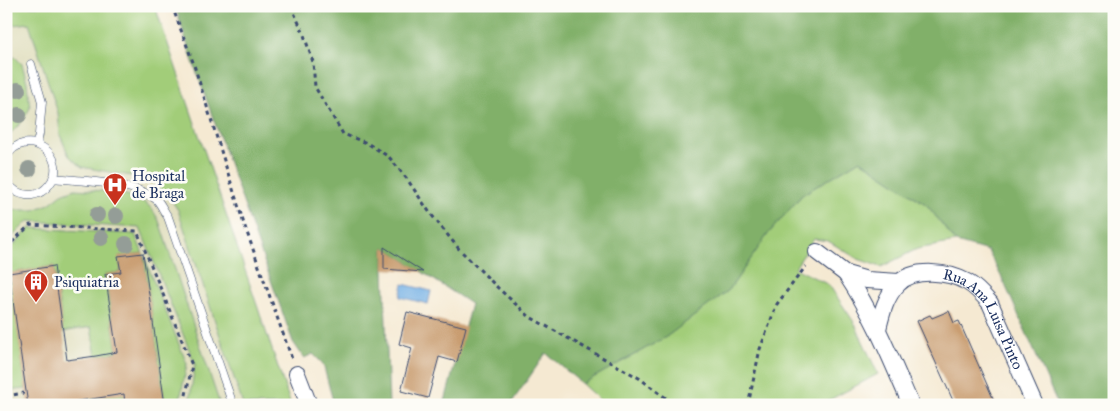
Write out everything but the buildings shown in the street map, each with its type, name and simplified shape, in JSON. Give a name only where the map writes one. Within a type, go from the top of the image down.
[{"type":"street","points":[[817,252],[846,274],[858,292],[878,329],[911,405]]},
{"type":"street","name":"Rua Ana Luisa Pinto","points":[[899,282],[911,276],[925,273],[940,273],[967,282],[980,292],[990,303],[1035,405]]},
{"type":"street","points":[[846,274],[867,280],[899,282]]},
{"type":"street","points":[[878,329],[882,310],[889,295],[899,282]]},
{"type":"street","points":[[297,374],[309,405]]},
{"type":"lane","points":[[31,64],[42,102],[37,144]]},
{"type":"lane","points":[[6,157],[20,145],[27,143],[37,144],[44,148],[52,158],[54,166],[53,178],[47,187],[40,192],[22,194],[9,189],[6,181]]},
{"type":"lane","points":[[53,178],[140,190],[157,200],[168,217],[233,405]]},
{"type":"path","points":[[172,6],[193,62],[244,224],[297,374]]},
{"type":"path","points":[[291,6],[303,32],[313,62],[316,87],[343,134],[367,143],[389,157],[459,249],[498,288],[530,316],[638,378],[666,398],[672,405]]},
{"type":"path","points":[[6,248],[30,225],[137,231],[192,365],[184,405]]},
{"type":"path","points":[[748,405],[760,348],[777,304],[817,252]]},
{"type":"path","points":[[6,396],[24,393]]},
{"type":"shaded area","name":"Hospital de Braga","points":[[6,6],[155,6],[291,405],[6,405]]},
{"type":"green space","points":[[6,6],[155,6],[291,405],[243,405],[178,210],[167,194],[148,179],[82,167],[69,156],[60,135],[58,113],[29,23],[6,26]]},
{"type":"green space","points":[[175,6],[1114,6],[1114,405],[1058,405],[1003,280],[988,251],[956,242],[927,205],[860,160],[802,195],[768,234],[729,290],[666,337],[582,384],[546,353],[510,405],[444,405],[471,304],[384,247],[389,405],[336,405],[333,401],[323,364],[313,354],[304,358],[293,342],[193,62]]},
{"type":"green space","points":[[15,57],[22,64],[27,82],[30,108],[22,122],[6,138],[6,122],[12,121],[6,90],[6,59]]},
{"type":"green space","points":[[860,160],[927,205],[956,242],[917,249],[881,267],[858,259],[828,241],[814,239],[795,268],[829,285],[854,322],[878,374],[820,405],[605,405],[582,384],[666,337],[729,290],[768,234],[802,195]]},
{"type":"green space","points":[[75,189],[115,192],[144,202],[151,208],[159,221],[220,405],[189,405],[195,364],[140,228],[28,221],[6,243],[6,207],[17,210],[34,210]]},
{"type":"green space","points":[[30,228],[135,234],[143,253],[119,256],[121,272],[105,274],[117,352],[96,356],[91,327],[63,332],[54,266],[10,273],[26,389],[6,391],[6,253]]},
{"type":"green space","points":[[143,255],[187,364],[179,405],[165,405]]},
{"type":"green space","points":[[124,394],[125,405],[73,405],[72,402]]},
{"type":"water","points":[[403,284],[431,291],[428,304],[400,297]]},
{"type":"place","name":"Hospital de Braga","points":[[115,206]]},
{"type":"place","name":"Psiquiatria","points":[[36,303]]}]
